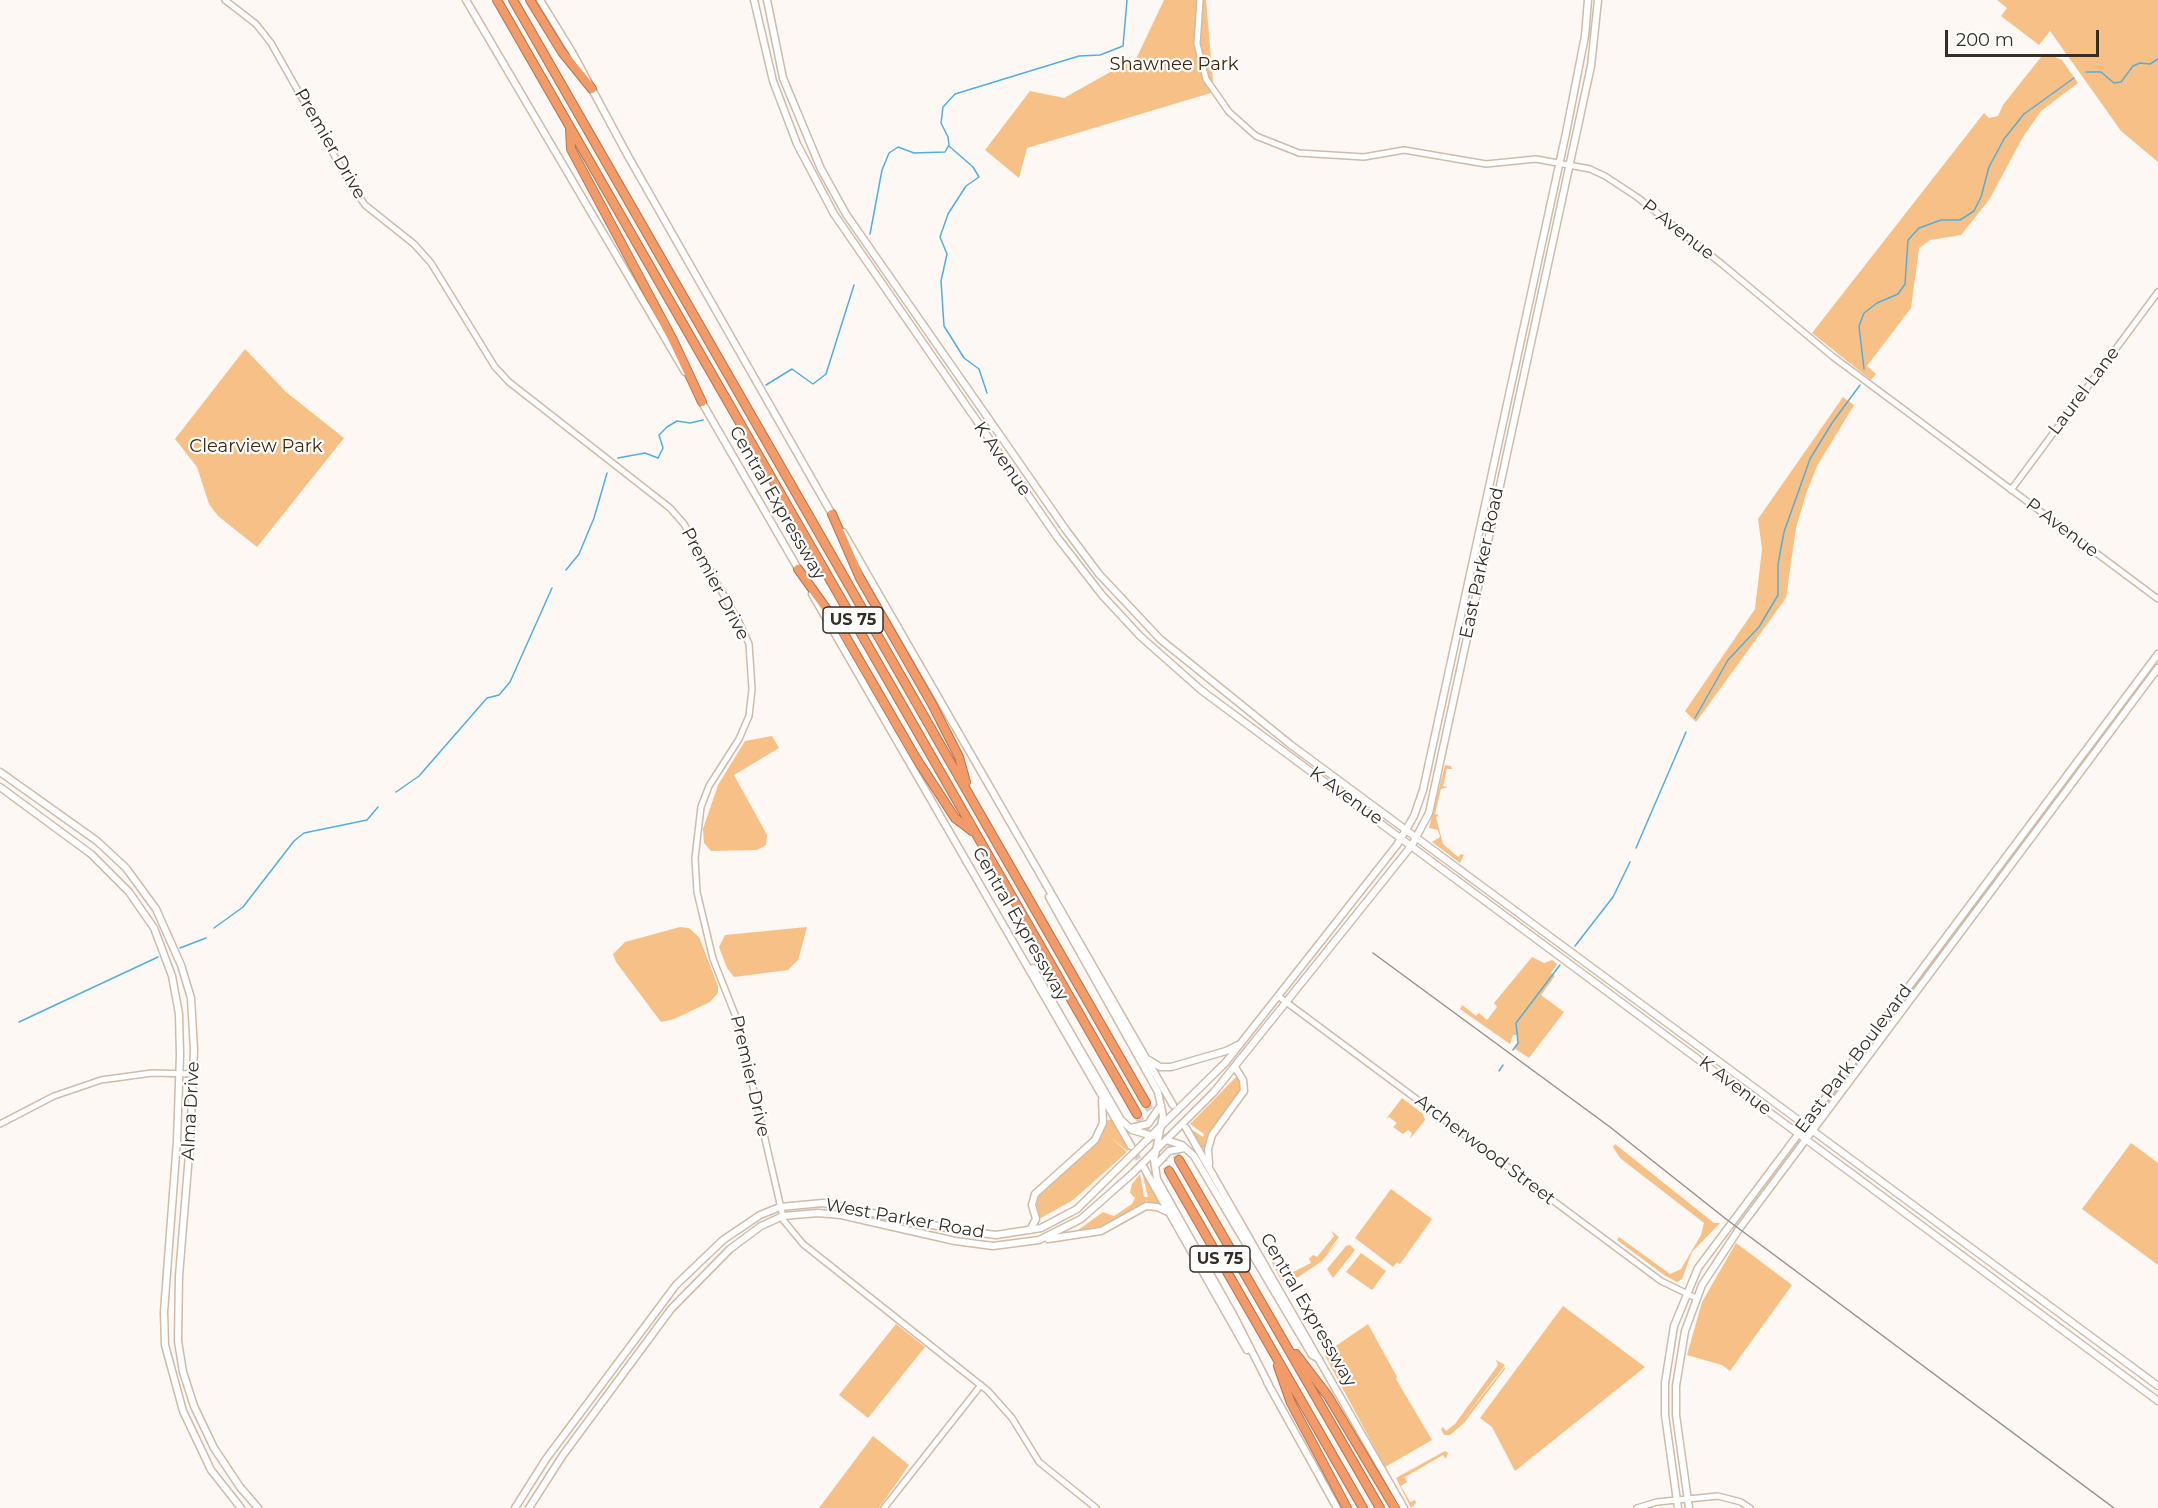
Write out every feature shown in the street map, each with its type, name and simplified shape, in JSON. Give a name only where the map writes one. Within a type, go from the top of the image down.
[{"type":"highway","name":"Central Expressway","points":[[497,0],[1137,1114]]},
{"type":"highway","name":"Central Expressway","points":[[513,0],[1146,1102]]},
{"type":"highway","points":[[530,0],[562,52],[592,89]]},
{"type":"highway","points":[[569,127],[571,149],[673,340],[702,402]]},
{"type":"highway","points":[[832,514],[860,578],[932,704],[958,758],[970,795]]},
{"type":"highway","points":[[798,569],[843,632],[916,758],[955,818],[975,834]]},
{"type":"highway","name":"Central Expressway","points":[[1179,1160],[1380,1508]]},
{"type":"highway","name":"US 75","points":[[1169,1171],[1363,1508]]},
{"type":"highway","points":[[1281,1337],[1328,1396],[1395,1508]]},
{"type":"highway","points":[[1271,1348],[1291,1403],[1347,1508]]},
{"type":"main road","name":"Central Expressway","points":[[466,0],[702,402],[1131,1146]]},
{"type":"main road","points":[[540,0],[832,514],[1173,1106]]},
{"type":"main road","name":"K Avenue","points":[[754,0],[773,81],[798,144],[834,214],[878,281],[1088,579],[1140,636],[1201,690],[2158,1401]]},
{"type":"main road","name":"K Avenue","points":[[766,0],[783,78],[811,148],[846,214],[1066,530],[1099,574],[1160,639],[1291,745],[2158,1386]]},
{"type":"main road","name":"East Parker Road","points":[[1226,1062],[1402,838],[1420,802],[1585,36],[1588,0]]},
{"type":"main road","name":"East Parker Road","points":[[1236,1067],[1412,845],[1429,813],[1591,66],[1598,0]]},
{"type":"main road","points":[[878,281],[888,273]]},
{"type":"main road","points":[[1494,455],[1505,457]]},
{"type":"main road","points":[[1458,622],[1469,625]]},
{"type":"main road","name":"East Park Boulevard","points":[[1678,1508],[1665,1415],[1668,1353],[1686,1294],[1707,1255],[2158,654]]},
{"type":"main road","name":"East Park Boulevard","points":[[1689,1508],[1676,1414],[1678,1362],[1696,1298],[1716,1261],[2158,668]]},
{"type":"main road","points":[[1201,690],[1208,680]]},
{"type":"main road","points":[[1443,690],[1454,693]]},
{"type":"main road","points":[[1286,752],[1291,745]]},
{"type":"main road","points":[[1429,757],[1440,759]]},
{"type":"main road","name":"Alma Drive","points":[[0,772],[113,854],[156,909],[181,965],[190,998],[194,1026],[193,1074],[179,1276],[178,1341],[183,1372],[194,1406],[214,1448],[240,1487],[258,1508]]},
{"type":"main road","name":"Alma Drive","points":[[0,787],[110,870],[129,892],[154,928],[172,976],[180,1034],[180,1073],[164,1312],[165,1345],[183,1411],[211,1470],[241,1508]]},
{"type":"main road","points":[[1022,843],[1079,955],[1158,1092],[1162,1104],[1161,1126]]},
{"type":"main road","points":[[1011,936],[1033,968],[1121,1120],[1130,1128],[1186,1148],[1196,1159],[1312,1355],[1319,1359]]},
{"type":"main road","points":[[1321,943],[1330,950]]},
{"type":"main road","points":[[1577,968],[1582,960]]},
{"type":"main road","points":[[1631,1010],[1638,1001]]},
{"type":"main road","points":[[1144,1056],[1154,1065],[1171,1067],[1231,1049],[1244,1040]]},
{"type":"main road","points":[[1697,1058],[1703,1049]]},
{"type":"main road","name":"West Parker Road","points":[[515,1508],[554,1448],[667,1296],[723,1240],[751,1220],[780,1207],[823,1203],[957,1230],[996,1235],[1030,1230],[1060,1220],[1077,1209],[1155,1137],[1161,1126],[1226,1062]]},
{"type":"main road","name":"West Parker Road","points":[[530,1508],[562,1455],[671,1309],[730,1249],[761,1226],[783,1216],[829,1214],[955,1241],[993,1246],[1039,1240],[1052,1235],[1088,1213],[1156,1150],[1236,1067]]},
{"type":"main road","points":[[1210,1170],[1208,1149],[1212,1135],[1244,1091],[1243,1080],[1236,1067]]},
{"type":"main road","points":[[1030,1230],[1036,1219],[1032,1205],[1035,1194],[1095,1140],[1102,1123],[1102,1097]]},
{"type":"main road","points":[[1130,1128],[1148,1124],[1162,1104]]},
{"type":"main road","name":"Central Expressway","points":[[1186,1128],[1404,1508]]},
{"type":"main road","points":[[1155,1137],[1154,1167],[1160,1186],[1235,1318],[1269,1385]]},
{"type":"main road","points":[[1154,1167],[1168,1151],[1186,1148]]},
{"type":"main road","points":[[1144,1168],[1337,1508]]},
{"type":"main road","points":[[1761,1182],[1770,1187]]},
{"type":"main road","points":[[1901,1209],[1907,1200]]},
{"type":"main road","points":[[1039,1240],[1101,1231],[1146,1206],[1157,1207],[1170,1213]]},
{"type":"main road","points":[[892,1227],[894,1216]]},
{"type":"main road","points":[[955,1241],[957,1230]]},
{"type":"main road","points":[[1944,1241],[1951,1232]]},
{"type":"main road","points":[[723,1240],[730,1249]]},
{"type":"main road","points":[[1665,1415],[1676,1414]]},
{"type":"main road","points":[[554,1448],[562,1455]]},
{"type":"street","name":"Premier Drive","points":[[225,0],[256,24],[271,43],[365,205],[414,244],[430,263],[495,367],[509,382],[670,508],[684,524],[741,626],[749,644],[752,664],[749,716],[739,739],[709,786],[701,807],[695,858],[697,892],[713,959],[738,1022],[783,1216],[792,1233],[803,1244],[981,1385],[1012,1418],[1039,1462],[1096,1508]]},
{"type":"street","name":"P Avenue","points":[[1200,0],[1197,44],[1206,79],[1229,112],[1243,126],[1266,142],[1299,153],[1318,156],[1375,156],[1404,150],[1486,164],[1536,159],[1596,171],[1631,193],[1828,352],[2158,599]]},
{"type":"street","name":"Laurel Lane","points":[[2011,489],[2158,292]]},
{"type":"street","name":"Archerwood Street","points":[[1278,996],[1661,1281],[1696,1298]]},
{"type":"street","points":[[0,1124],[54,1096],[101,1080],[152,1073],[193,1074]]},
{"type":"street","points":[[884,1508],[981,1385]]},
{"type":"street","points":[[1637,1508],[1687,1498],[1718,1496],[1750,1508]]},
{"type":"green space","name":"Shawnee Park","points":[[1164,0],[1206,0],[1214,92],[1027,148],[1019,178],[985,150],[1030,91],[1064,98],[1137,57]]},
{"type":"green space","points":[[1997,0],[2158,0],[2158,162],[2121,131],[2050,31],[2039,45],[2001,16],[2007,8]]},
{"type":"green space","points":[[2050,55],[2062,60],[2078,83],[2041,111],[2023,137],[1989,200],[1961,235],[1930,240],[1919,248],[1911,308],[1867,366],[1876,374],[1871,380],[1812,333],[1984,113],[1989,118],[1998,116],[2003,105],[2041,57]]},
{"type":"green space","name":"Clearview Park","points":[[245,349],[286,392],[344,438],[257,547],[218,516],[209,504],[197,467],[175,439]]},
{"type":"green space","points":[[1843,397],[1854,405],[1817,466],[1806,494],[1796,528],[1786,598],[1696,722],[1685,711],[1755,609],[1762,549],[1758,519]]},
{"type":"green space","points":[[772,736],[779,748],[734,775],[767,835],[766,845],[757,850],[711,851],[704,843],[703,829],[718,785],[745,741]]},
{"type":"green space","points":[[1445,765],[1451,766],[1452,769],[1447,769],[1443,786],[1448,787],[1441,789],[1435,814],[1439,815],[1436,817],[1443,844],[1458,857],[1461,854],[1464,855],[1460,863],[1432,842],[1440,837],[1438,830],[1429,828]]},
{"type":"green space","points":[[680,927],[689,928],[699,937],[718,986],[718,993],[710,1002],[674,1019],[661,1022],[616,962],[613,954],[625,942]]},
{"type":"green space","points":[[807,927],[798,960],[788,970],[734,977],[727,968],[719,947],[725,935]]},
{"type":"green space","points":[[1532,957],[1544,963],[1552,960],[1557,964],[1551,973],[1555,976],[1541,995],[1564,1012],[1529,1058],[1514,1048],[1518,1043],[1517,1035],[1513,1035],[1510,1044],[1460,1009],[1462,1005],[1476,1016],[1479,1013],[1487,1020],[1497,1007],[1494,1003]]},
{"type":"green space","points":[[1236,1077],[1241,1082],[1239,1094],[1211,1129],[1205,1148],[1201,1149],[1188,1127],[1203,1137],[1204,1134],[1190,1124]]},
{"type":"green space","points":[[1402,1098],[1423,1114],[1425,1120],[1410,1139],[1412,1133],[1408,1130],[1403,1134],[1393,1127],[1397,1123],[1389,1117],[1386,1119]]},
{"type":"green space","points":[[1112,1119],[1129,1149],[1127,1151],[1108,1135],[1127,1152],[1073,1200],[1039,1219],[1036,1207],[1039,1196],[1096,1144],[1103,1133],[1106,1121]]},
{"type":"green space","points":[[2131,1143],[2158,1163],[2158,1265],[2082,1209]]},
{"type":"green space","points":[[1615,1144],[1714,1223],[1720,1223],[1692,1252],[1682,1279],[1677,1282],[1617,1240],[1619,1237],[1670,1274],[1681,1269],[1701,1235],[1704,1223],[1620,1158],[1613,1147]]},
{"type":"green space","points":[[1142,1172],[1159,1200],[1157,1205],[1148,1203],[1146,1200],[1146,1204],[1103,1228],[1074,1233],[1103,1212],[1114,1216],[1132,1204],[1135,1198],[1130,1193],[1132,1184],[1140,1174],[1144,1197],[1148,1197]]},
{"type":"green space","points":[[1391,1189],[1432,1219],[1400,1264],[1397,1262],[1393,1267],[1355,1238]]},
{"type":"green space","points":[[1331,1231],[1339,1237],[1326,1254],[1339,1240],[1322,1261],[1288,1284],[1288,1281],[1281,1280],[1268,1255],[1275,1254],[1272,1257],[1277,1268],[1281,1273],[1286,1271],[1289,1274],[1311,1263],[1309,1259],[1313,1255],[1317,1257],[1334,1236]]},
{"type":"green space","points":[[1736,1243],[1792,1285],[1730,1371],[1722,1365],[1687,1355],[1702,1302]]},
{"type":"green space","points":[[1350,1245],[1355,1250],[1333,1278],[1327,1269],[1346,1246]]},
{"type":"green space","points":[[1361,1253],[1386,1271],[1372,1290],[1346,1272]]},
{"type":"green space","points":[[1563,1306],[1645,1367],[1515,1471],[1492,1427],[1480,1418]]},
{"type":"green space","points":[[896,1324],[925,1347],[868,1418],[839,1395]]},
{"type":"green space","points":[[1368,1324],[1396,1379],[1432,1440],[1385,1467],[1324,1354]]},
{"type":"green space","points":[[1496,1360],[1505,1365],[1458,1426],[1505,1367],[1505,1369],[1464,1423],[1450,1435],[1444,1435],[1441,1429],[1443,1427],[1446,1431],[1455,1424],[1498,1365]]},
{"type":"green space","points":[[873,1436],[909,1465],[879,1508],[819,1508]]},
{"type":"green space","points":[[1444,1450],[1398,1477],[1445,1451],[1448,1453],[1446,1459],[1443,1455],[1405,1477],[1407,1482],[1401,1486],[1410,1502],[1415,1500],[1416,1503],[1411,1508],[1396,1478]]},
{"type":"waterway","points":[[870,234],[882,170],[889,153],[898,147],[914,153],[945,152],[949,145],[941,123],[943,107],[955,94],[1079,56],[1100,55],[1123,46],[1127,0]]},
{"type":"waterway","points":[[2086,72],[2101,72],[2114,83],[2121,82],[2133,66],[2140,63],[2150,64],[2158,59]]},
{"type":"waterway","points":[[1864,369],[1859,326],[1864,313],[1877,303],[1898,294],[1905,284],[1908,240],[1919,228],[1941,220],[1960,220],[1974,211],[1981,197],[1989,167],[2004,139],[2024,114],[2074,78]]},
{"type":"waterway","points":[[949,146],[973,167],[979,177],[966,186],[948,214],[940,237],[947,254],[941,281],[944,326],[964,358],[979,369],[987,393]]},
{"type":"waterway","points":[[766,385],[792,369],[813,384],[826,374],[854,285]]},
{"type":"waterway","points":[[1695,718],[1728,660],[1759,627],[1778,595],[1778,564],[1784,532],[1810,459],[1832,423],[1860,385]]},
{"type":"waterway","points":[[618,458],[645,453],[658,458],[663,448],[659,435],[667,427],[677,421],[690,423],[703,420]]},
{"type":"waterway","points":[[566,570],[579,554],[594,518],[607,473]]},
{"type":"waterway","points":[[396,792],[419,776],[487,698],[499,695],[510,682],[552,588]]},
{"type":"waterway","points":[[1636,848],[1686,732]]},
{"type":"waterway","points":[[214,928],[243,907],[294,841],[304,833],[367,820],[378,807]]},
{"type":"waterway","points":[[1575,946],[1613,897],[1630,862]]},
{"type":"waterway","points":[[180,948],[206,938]]},
{"type":"waterway","points":[[19,1022],[158,957]]},
{"type":"waterway","points":[[1513,1050],[1518,1043],[1516,1023],[1560,965]]},
{"type":"waterway","points":[[1499,1071],[1503,1065]]},
{"type":"tunnel","points":[[1146,1103],[1179,1160]]},
{"type":"tunnel","points":[[1137,1114],[1169,1171]]},
{"type":"tunnel","points":[[1131,1146],[1143,1167]]},
{"type":"tram line","points":[[1373,953],[1610,1127],[1726,1219],[2114,1508]]}]
